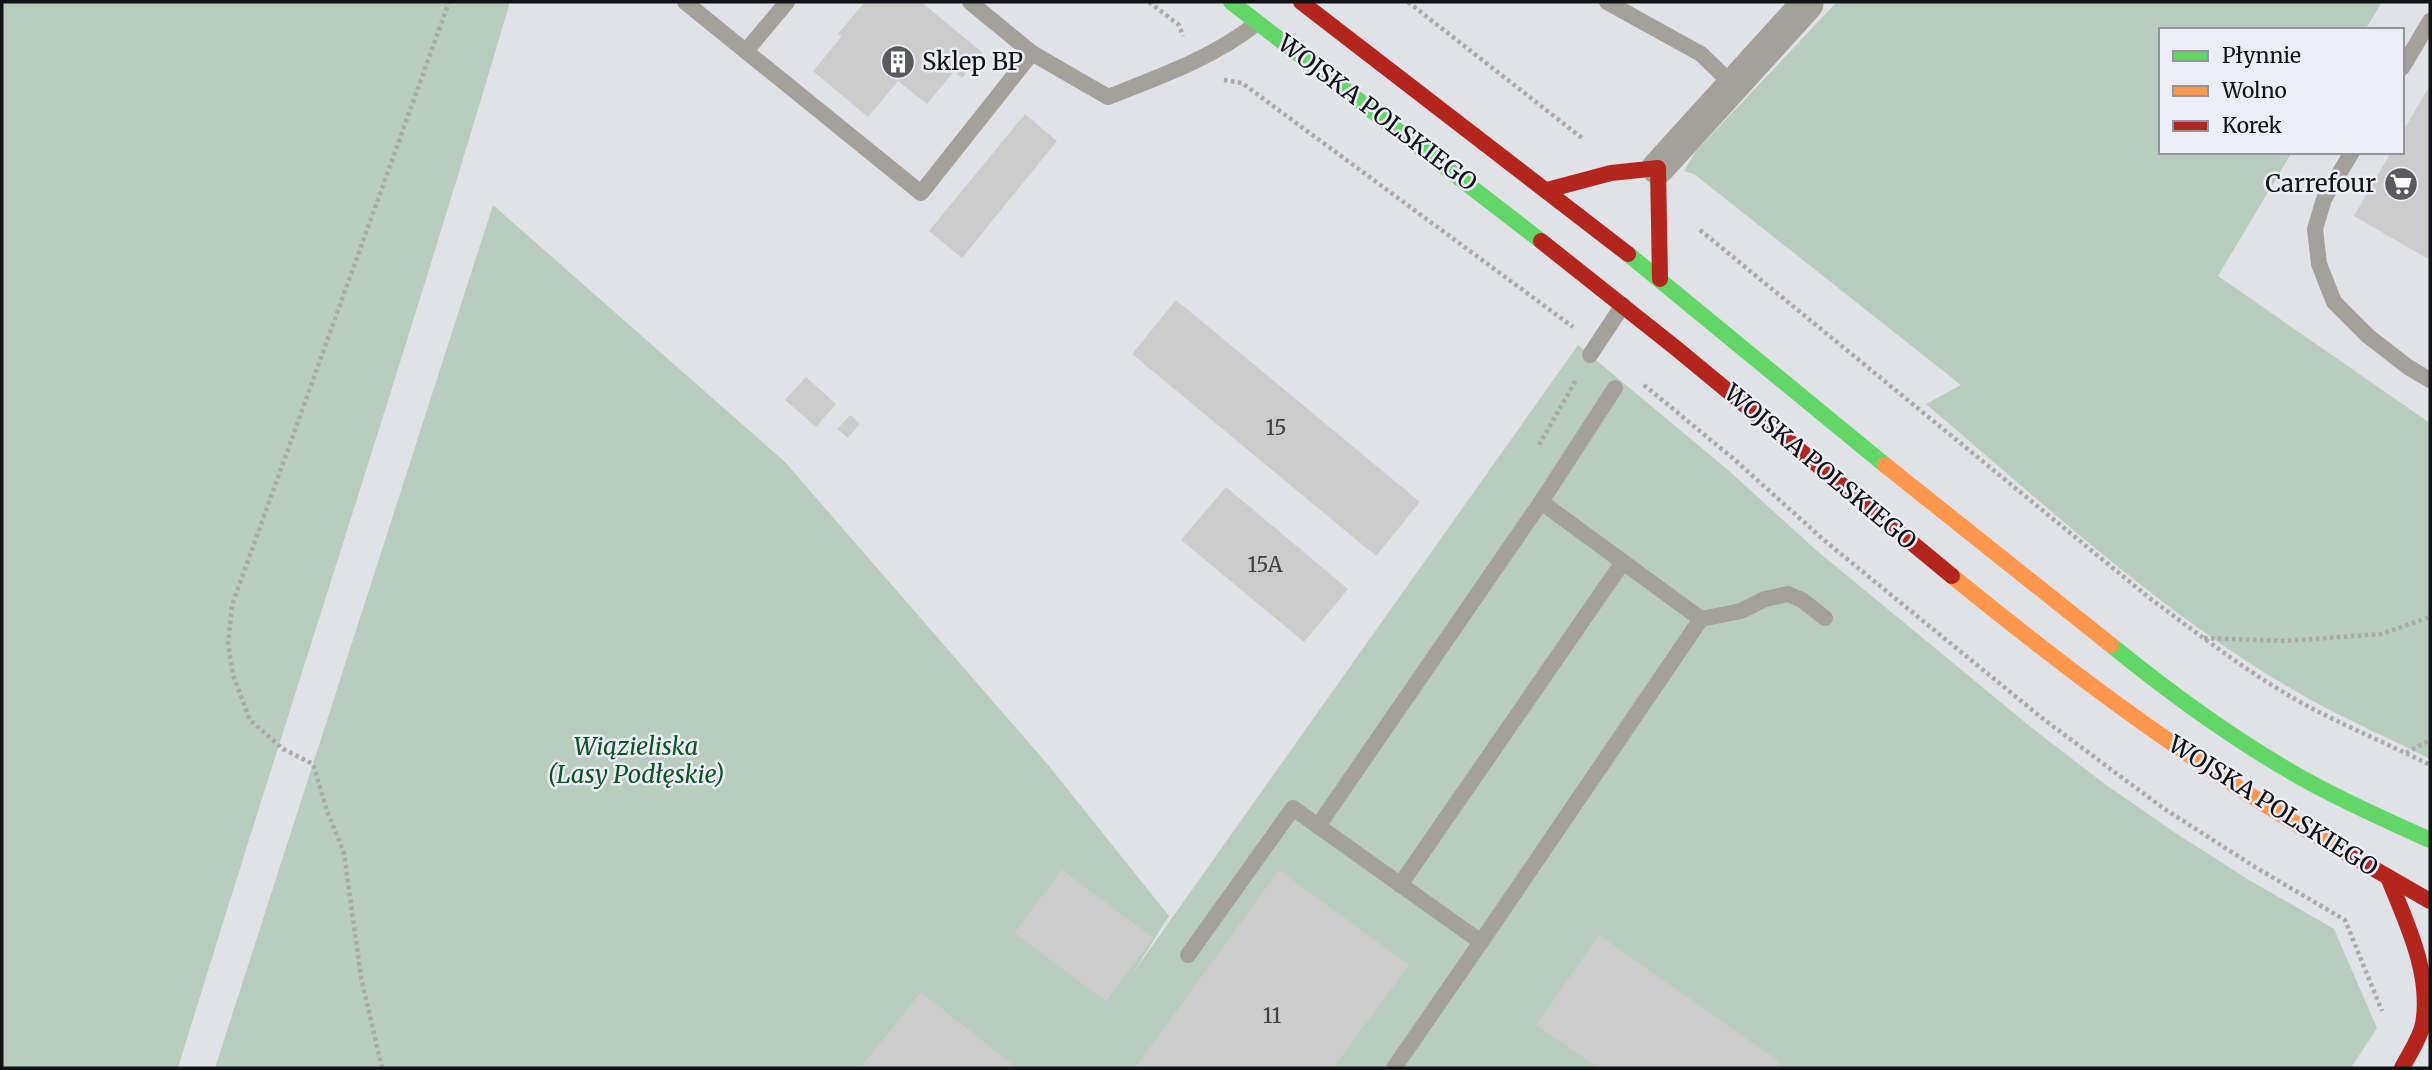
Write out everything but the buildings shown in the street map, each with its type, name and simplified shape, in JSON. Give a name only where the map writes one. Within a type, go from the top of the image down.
[{"type":"main road","name":"WOJSKA POLSKIEGO","points":[[1231,2],[1623,305],[2087,683],[2231,784],[2430,901]]},
{"type":"main road","name":"WOJSKA POLSKIEGO","points":[[1301,2],[1660,279],[1868,452],[2154,679],[2298,776],[2348,803],[2427,838]]},
{"type":"main road","points":[[1547,190],[1611,173],[1658,168],[1660,279]]},
{"type":"main road","points":[[2388,877],[2421,955],[2427,979],[2424,1021],[2402,1068]]},
{"type":"street","points":[[1658,168],[1807,4]]},
{"type":"street","points":[[2410,1068],[2430,1055]]},
{"type":"lane","points":[[685,2],[921,193],[1032,53]]},
{"type":"lane","points":[[746,51],[787,2]]},
{"type":"lane","points":[[970,2],[1032,53],[1108,97],[1232,43],[1258,22]]},
{"type":"lane","points":[[1607,2],[1702,54],[1733,85]]},
{"type":"lane","points":[[2404,65],[2430,21]]},
{"type":"lane","points":[[2351,154],[2324,200],[2315,229],[2319,264],[2334,302],[2368,336],[2430,380]]},
{"type":"lane","points":[[1593,350],[1623,305]]},
{"type":"lane","points":[[1318,826],[1541,502],[1615,388]]},
{"type":"lane","points":[[1541,502],[1701,619]]},
{"type":"lane","points":[[1400,885],[1623,562]]},
{"type":"lane","points":[[1394,1068],[1701,619],[1741,611],[1765,598],[1788,594],[1802,600],[1825,618]]},
{"type":"lane","points":[[1188,955],[1293,808],[1481,942]]},
{"type":"path","points":[[383,1068],[360,977],[344,853],[327,811],[313,764],[283,748],[250,720],[233,675],[228,644],[232,605],[449,2]]},
{"type":"path","points":[[1149,2],[1180,25],[1186,46]]},
{"type":"path","points":[[1408,2],[1588,142]]},
{"type":"path","points":[[1213,82],[1225,80],[1242,83],[1593,350],[1735,460],[1825,541],[2042,718],[2163,808],[2345,920],[2383,1014]]},
{"type":"path","points":[[1700,230],[2152,600],[2203,638],[2312,708],[2430,765]]},
{"type":"path","points":[[2203,638],[2284,641],[2381,634],[2430,617]]},
{"type":"path","points":[[2406,753],[2430,740]]},
{"type":"green space","points":[[2,2],[510,2],[178,1068],[2,1068]]},
{"type":"green space","points":[[1837,2],[2382,2],[2366,28],[2159,28],[2159,154],[2291,154],[2218,276],[2430,423],[2430,759],[2325,708],[2259,669],[2159,599],[2064,523],[1926,404],[1961,385],[1694,174],[1684,171],[1696,151]]},
{"type":"green space","name":"Wiązieliska (Lasy Podłęskie)","points":[[493,205],[785,462],[1049,766],[1169,916],[1133,973],[1578,345],[1728,470],[1816,550],[2032,728],[2106,785],[2174,832],[2249,880],[2334,929],[2377,1028],[2351,1068],[215,1068]]},
{"type":"traffic: fast","points":[[1231,2],[1541,241]]},
{"type":"traffic: fast","points":[[1628,254],[1885,465]]},
{"type":"traffic: fast","points":[[2111,645],[2202,715],[2250,747],[2332,794],[2430,840]]},
{"type":"traffic: slow","points":[[1885,465],[2111,645]]},
{"type":"traffic: slow","points":[[1952,576],[2141,722],[2240,789],[2343,851]]},
{"type":"traffic: jam","points":[[1301,2],[1628,254]]},
{"type":"traffic: jam","points":[[1547,190],[1611,173],[1658,168],[1660,279]]},
{"type":"traffic: jam","points":[[1541,241],[1677,349],[1952,576]]},
{"type":"traffic: jam","points":[[2343,851],[2430,901]]},
{"type":"traffic: jam","points":[[2388,877],[2416,949],[2424,986],[2422,1030],[2402,1068]]},
{"type":"place","name":"Sklep BP","points":[[898,62]]},
{"type":"place","name":"Carrefour","points":[[2401,184]]}]
